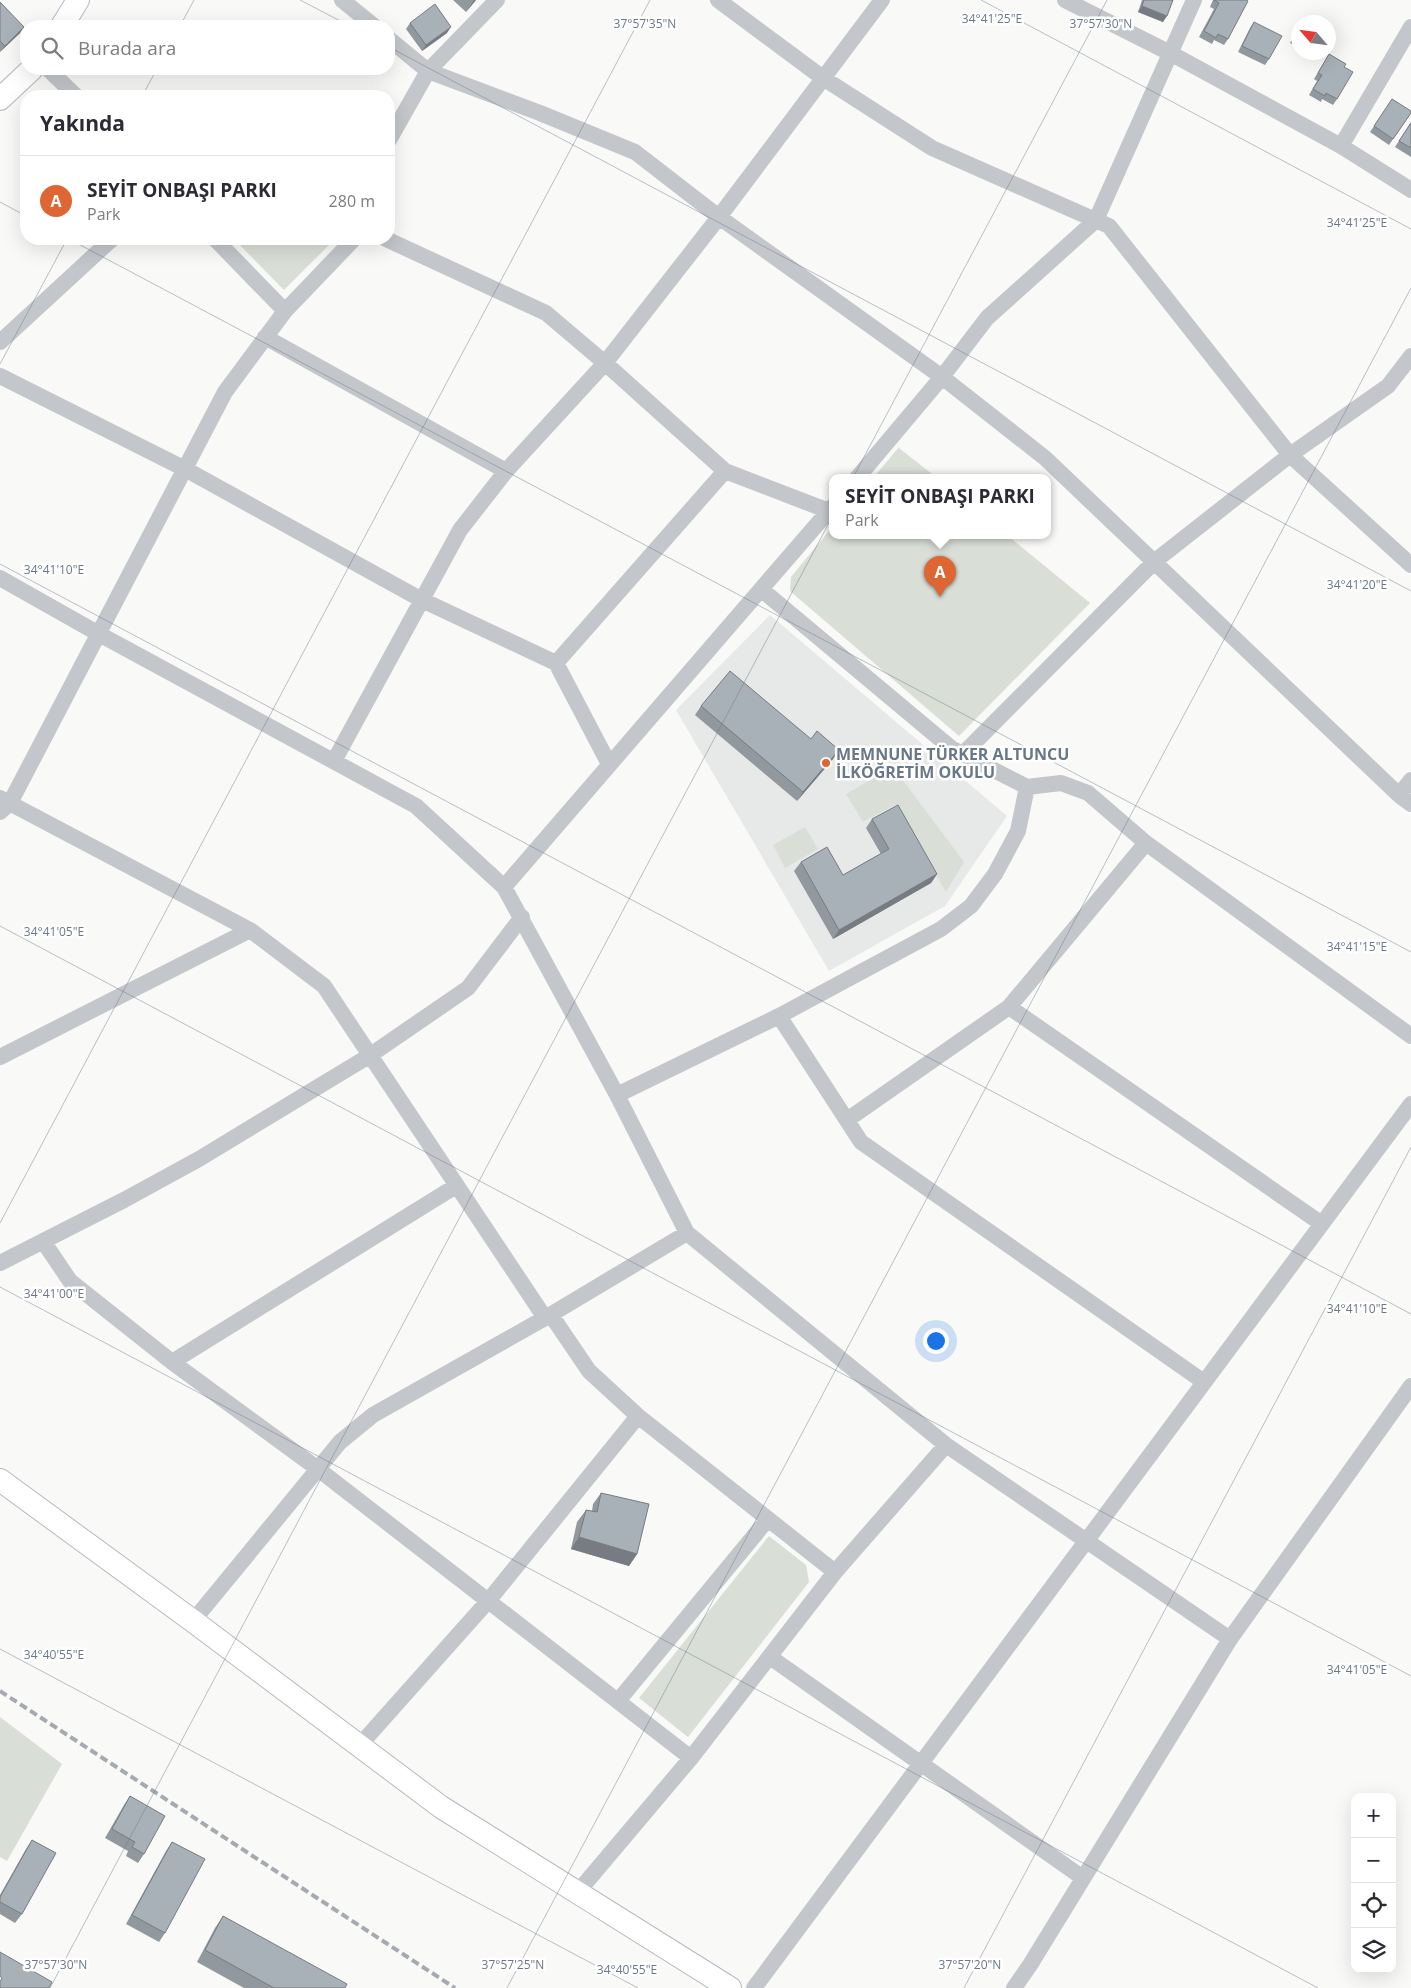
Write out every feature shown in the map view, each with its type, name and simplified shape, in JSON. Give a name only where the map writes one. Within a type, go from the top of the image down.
[{"type":"street","points":[[66,20],[78,0]]},
{"type":"street","points":[[342,0],[367,20]]},
{"type":"street","points":[[395,129],[428,71],[497,0]]},
{"type":"street","points":[[718,0],[823,78],[932,148],[1109,226],[1290,455],[1411,565]]},
{"type":"street","points":[[334,761],[460,530],[506,472],[605,363],[719,217],[882,0]]},
{"type":"street","points":[[1065,0],[1097,18],[1170,53],[1341,146],[1411,190]]},
{"type":"street","points":[[859,474],[942,377],[987,318],[1096,220],[1194,0]]},
{"type":"street","points":[[1341,146],[1411,27]]},
{"type":"street","points":[[395,43],[428,71],[540,113],[635,152],[719,217],[942,377],[1046,458],[1405,800],[1411,780]]},
{"type":"street","points":[[0,99],[26,75]]},
{"type":"street","points":[[54,75],[70,90]]},
{"type":"street","points":[[395,243],[546,313],[726,471],[829,508]]},
{"type":"street","points":[[0,342],[105,245]]},
{"type":"street","points":[[221,245],[285,311]]},
{"type":"street","points":[[348,245],[285,311],[225,392],[99,634],[3,805],[250,930],[324,986],[456,1186],[548,1317],[589,1371],[638,1416],[836,1572]]},
{"type":"street","points":[[265,337],[506,472]]},
{"type":"street","points":[[963,754],[1155,561],[1290,455],[1388,386],[1411,356]]},
{"type":"street","points":[[0,376],[185,469],[422,600],[556,662],[608,764]]},
{"type":"street","points":[[556,662],[726,471]]},
{"type":"street","points":[[504,886],[829,511]]},
{"type":"street","points":[[0,578],[99,634],[416,806],[504,886],[617,1095],[687,1233],[946,1445],[1230,1639]]},
{"type":"street","points":[[762,590],[951,748],[1028,788],[1061,783],[1088,793],[1146,843],[1411,1036]]},
{"type":"street","points":[[617,1095],[779,1016],[941,929],[971,906],[995,874],[1018,831],[1028,788]]},
{"type":"street","points":[[847,1120],[1009,1007],[1146,843]]},
{"type":"street","points":[[2,1258],[43,1241],[199,1159],[369,1056],[468,988],[522,917]]},
{"type":"street","points":[[0,1057],[250,930]]},
{"type":"street","points":[[1009,1007],[1322,1224]]},
{"type":"street","points":[[779,1016],[861,1142],[1204,1382]]},
{"type":"street","points":[[754,1988],[1411,1104]]},
{"type":"street","points":[[172,1362],[456,1186]]},
{"type":"street","points":[[193,1622],[340,1442],[373,1415],[548,1317],[687,1233]]},
{"type":"street","points":[[43,1241],[70,1281],[172,1362],[318,1469],[489,1600],[691,1758]]},
{"type":"street","points":[[1014,1988],[1084,1878],[1230,1639],[1411,1386]]},
{"type":"street","points":[[359,1746],[489,1600],[638,1416]]},
{"type":"street","points":[[577,1893],[691,1758],[836,1572],[946,1445]]},
{"type":"street","points":[[0,1480],[441,1807],[730,1988]]},
{"type":"street","points":[[618,1701],[768,1519]]},
{"type":"street","points":[[770,1657],[1084,1878]]},
{"type":"shaded area","points":[[240,245],[329,245],[284,290]]},
{"type":"shaded area","points":[[899,447],[932,474],[876,474]]},
{"type":"shaded area","points":[[829,531],[829,539],[1012,539],[1090,603],[959,736],[790,591],[791,577]]},
{"type":"shaded area","name":"MEMNUNE TÜRKER ALTUNCU İLKÖĞRETİM OKULU","points":[[770,615],[1007,816],[945,906],[829,971],[676,710]]},
{"type":"shaded area","points":[[893,767],[964,862],[946,892],[895,805],[863,822],[846,794]]},
{"type":"shaded area","points":[[805,827],[818,849],[785,868],[773,845]]},
{"type":"shaded area","points":[[769,1536],[806,1565],[809,1582],[688,1737],[639,1698]]},
{"type":"shaded area","points":[[0,1717],[62,1764],[7,1861],[0,1857]]},
{"type":"building","points":[[1144,0],[1173,0],[1167,16],[1142,6]]},
{"type":"building","points":[[1214,0],[1248,1],[1228,39],[1218,34],[1216,38],[1204,31],[1219,3]]},
{"type":"building","points":[[0,2],[20,23],[20,31],[5,46],[0,41]]},
{"type":"building","points":[[435,4],[451,27],[426,45],[410,23]]},
{"type":"building","points":[[1254,22],[1282,36],[1269,59],[1242,46]]},
{"type":"building","points":[[1336,58],[1346,64],[1344,67],[1353,72],[1337,99],[1326,93],[1325,96],[1313,89],[1322,75],[1318,73],[1326,60],[1336,60]]},
{"type":"building","points":[[1392,99],[1411,111],[1393,139],[1374,126]]},
{"type":"building","points":[[1411,123],[1411,148],[1399,141]]},
{"type":"building","points":[[730,671],[811,739],[817,731],[839,750],[803,792],[701,706]]},
{"type":"building","points":[[898,805],[937,874],[839,930],[801,862],[827,847],[843,875],[889,849],[872,819]]},
{"type":"building","points":[[601,1493],[649,1504],[637,1554],[579,1537],[586,1510],[597,1512]]},
{"type":"building","points":[[130,1796],[165,1816],[144,1854],[132,1847],[135,1842],[112,1829]]},
{"type":"building","points":[[32,1840],[56,1853],[22,1914],[0,1902],[0,1897]]},
{"type":"building","points":[[172,1842],[205,1859],[165,1933],[132,1915]]},
{"type":"building","points":[[223,1916],[347,1984],[345,1988],[274,1988],[205,1950]]},
{"type":"building","points":[[0,1952],[52,1982],[49,1988],[0,1988],[2,1978],[0,1976]]},
{"type":"railway","points":[[0,1691],[455,1988]]},
{"type":"place","name":"SEYİT ONBAŞI PARKI","points":[[940,597]]},
{"type":"place","name":"MEMNUNE TÜRKER ALTUNCU İLKÖĞRETİM OKULU","points":[[826,763]]}]
